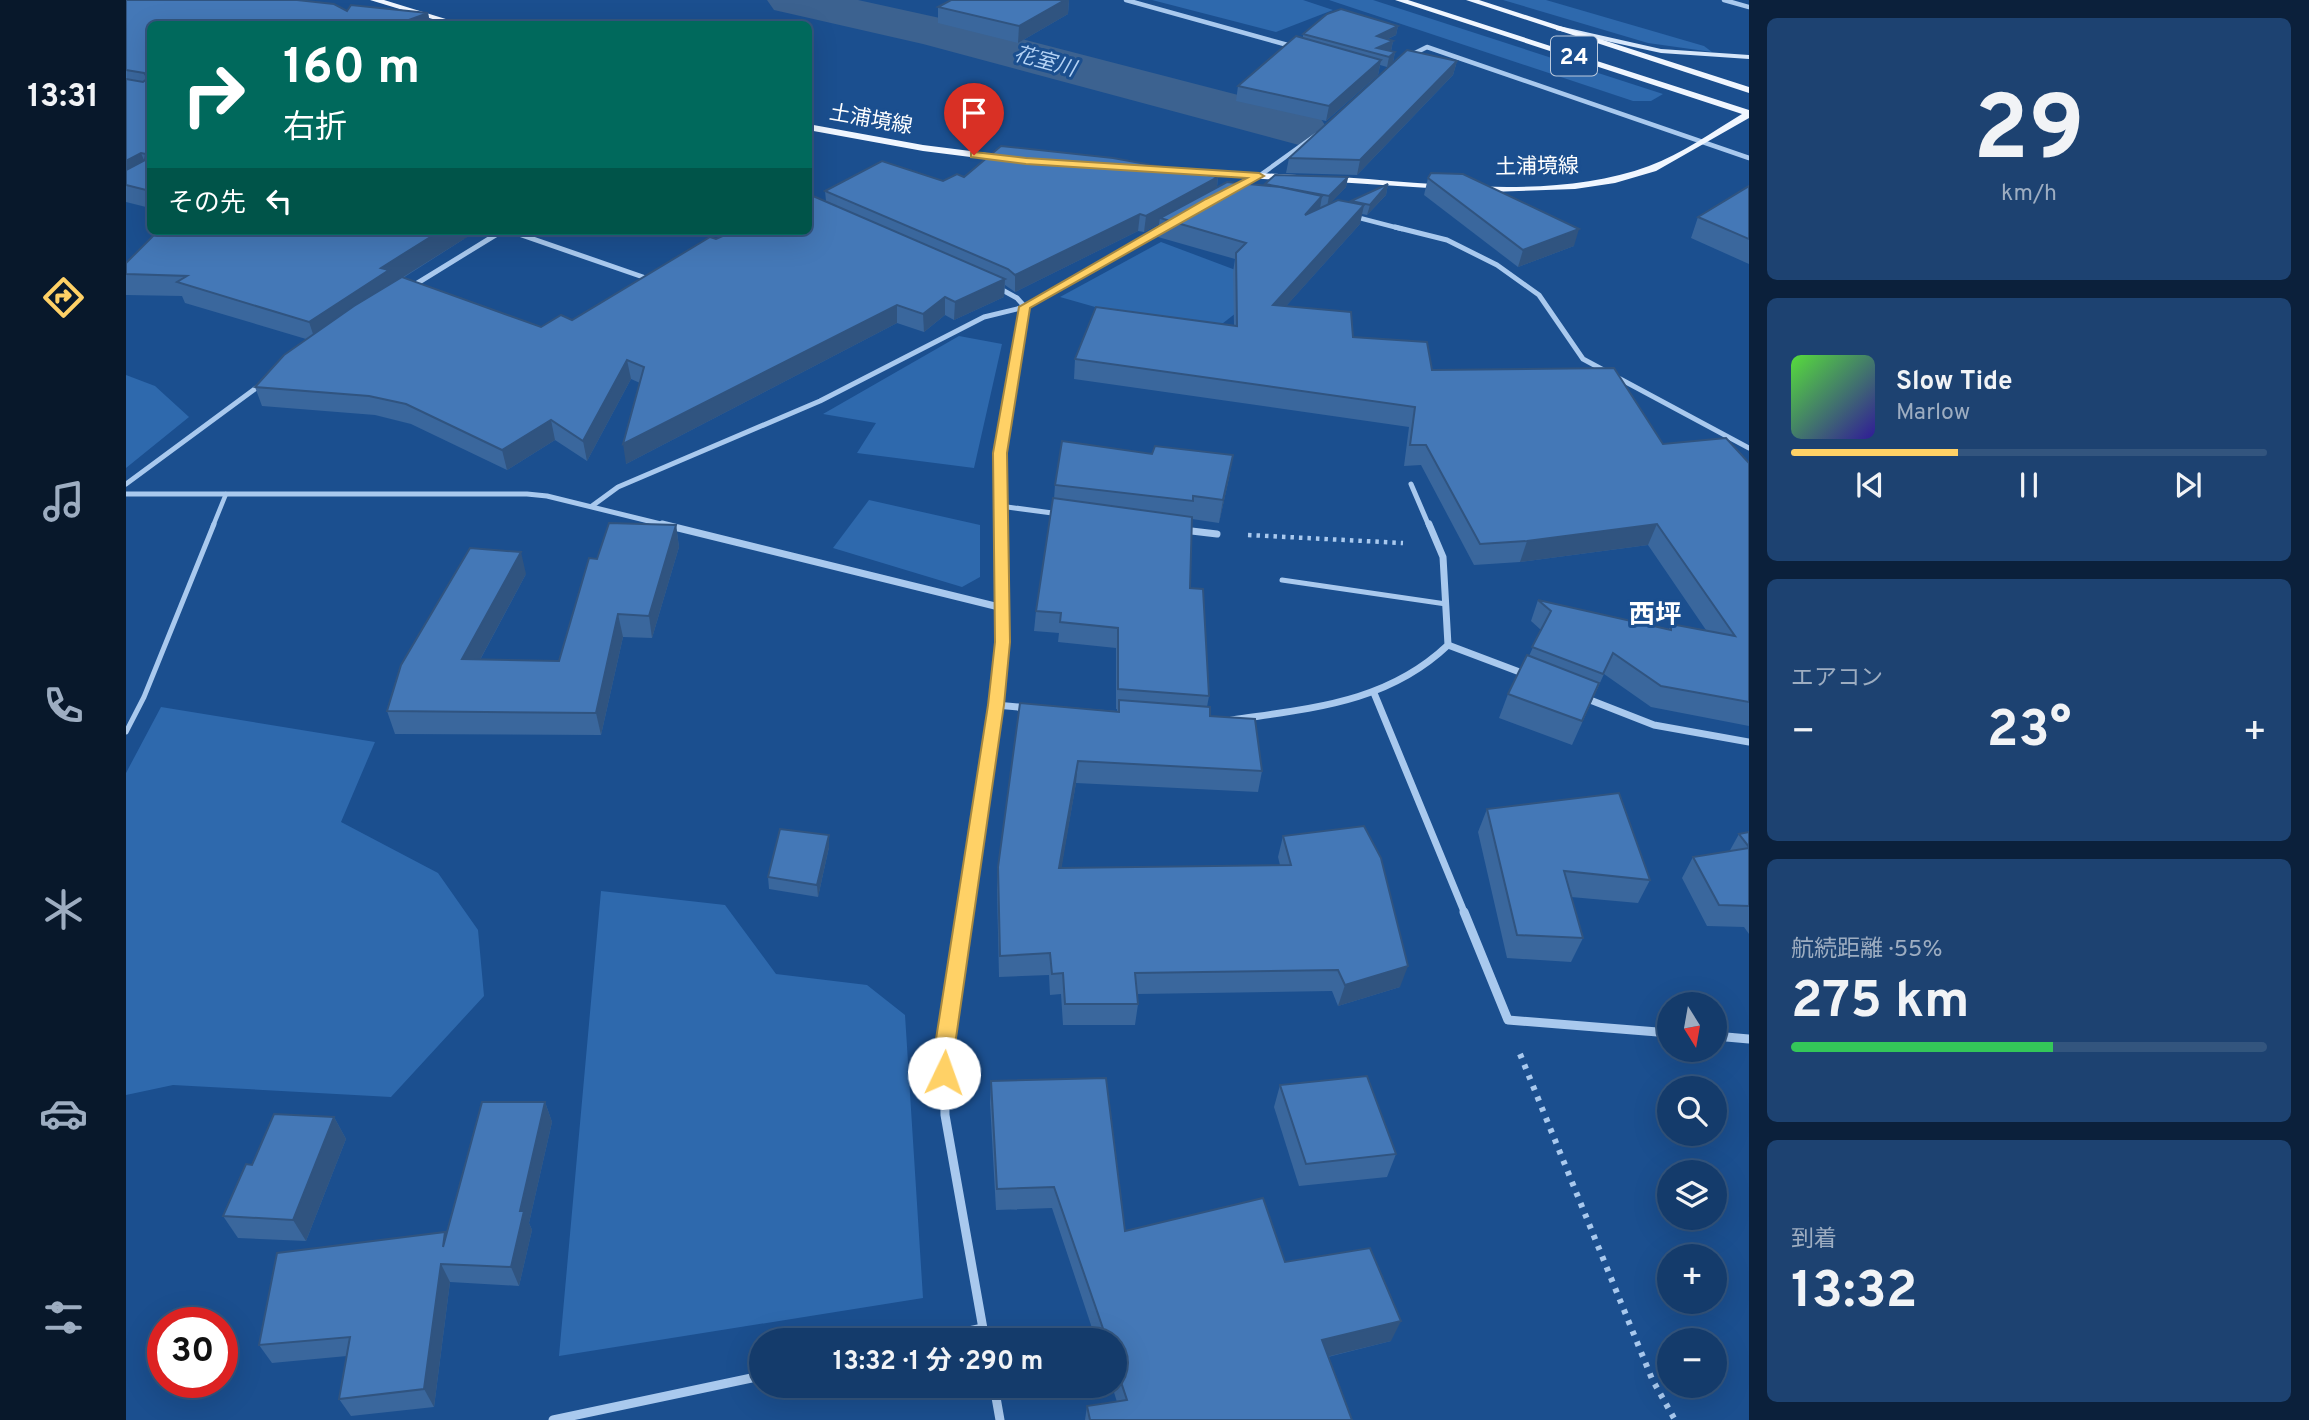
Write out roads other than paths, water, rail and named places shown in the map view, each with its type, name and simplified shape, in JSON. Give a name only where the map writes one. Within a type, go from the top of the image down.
[{"type":"main road","points":[[374,0],[447,21]]},
{"type":"main road","name":"24","points":[[1399,0],[1749,114]]},
{"type":"main road","name":"24","points":[[1470,0],[1749,90]]},
{"type":"main road","points":[[1544,24],[1661,51],[1701,56],[1749,57]]},
{"type":"main road","name":"土浦境線","points":[[1150,170],[1463,186],[1585,185],[1654,168],[1749,114]]},
{"type":"main road","name":"土浦境線","points":[[812,128],[923,148],[1026,161]]},
{"type":"street","points":[[1126,0],[1301,48]]},
{"type":"street","points":[[1724,0],[1749,7]]},
{"type":"street","points":[[1404,58],[1427,47],[1749,158]]},
{"type":"street","points":[[1234,188],[1259,176],[1318,133]]},
{"type":"street","points":[[1346,215],[1409,229],[1472,251],[1538,295],[1583,359],[1709,424],[1749,448]]},
{"type":"street","points":[[592,506],[618,487],[820,401],[984,317],[1025,307],[1175,220]]},
{"type":"street","points":[[407,290],[496,235]]},
{"type":"street","points":[[522,235],[643,277]]},
{"type":"street","points":[[993,285],[1017,298],[1025,307]]},
{"type":"street","points":[[983,1328],[944,1115],[944,1052],[1003,642],[1000,453],[1025,307]]},
{"type":"street","points":[[126,484],[273,377]]},
{"type":"street","points":[[1224,721],[1374,693],[1431,664],[1448,645],[1443,557],[1411,484]]},
{"type":"street","points":[[126,494],[527,494],[592,506],[1003,608]]},
{"type":"street","points":[[1000,506],[1068,515]]},
{"type":"street","points":[[1176,529],[1217,534]]},
{"type":"street","points":[[1448,645],[1532,677]]},
{"type":"street","points":[[1374,693],[1508,1020],[1657,1032]]},
{"type":"street","points":[[1580,696],[1654,725],[1749,742]]},
{"type":"street","points":[[996,705],[1037,709]]},
{"type":"street","points":[[1727,1037],[1749,1039]]},
{"type":"street","points":[[553,1420],[749,1379]]},
{"type":"street","points":[[995,1398],[1000,1420]]},
{"type":"lane","points":[[126,732],[144,697],[226,494]]},
{"type":"lane","points":[[1282,580],[1446,604]]},
{"type":"waterway","name":"花室川","points":[[791,0],[931,31],[1299,128]]},
{"type":"district","name":"西坪","points":[[1655,614]]}]
